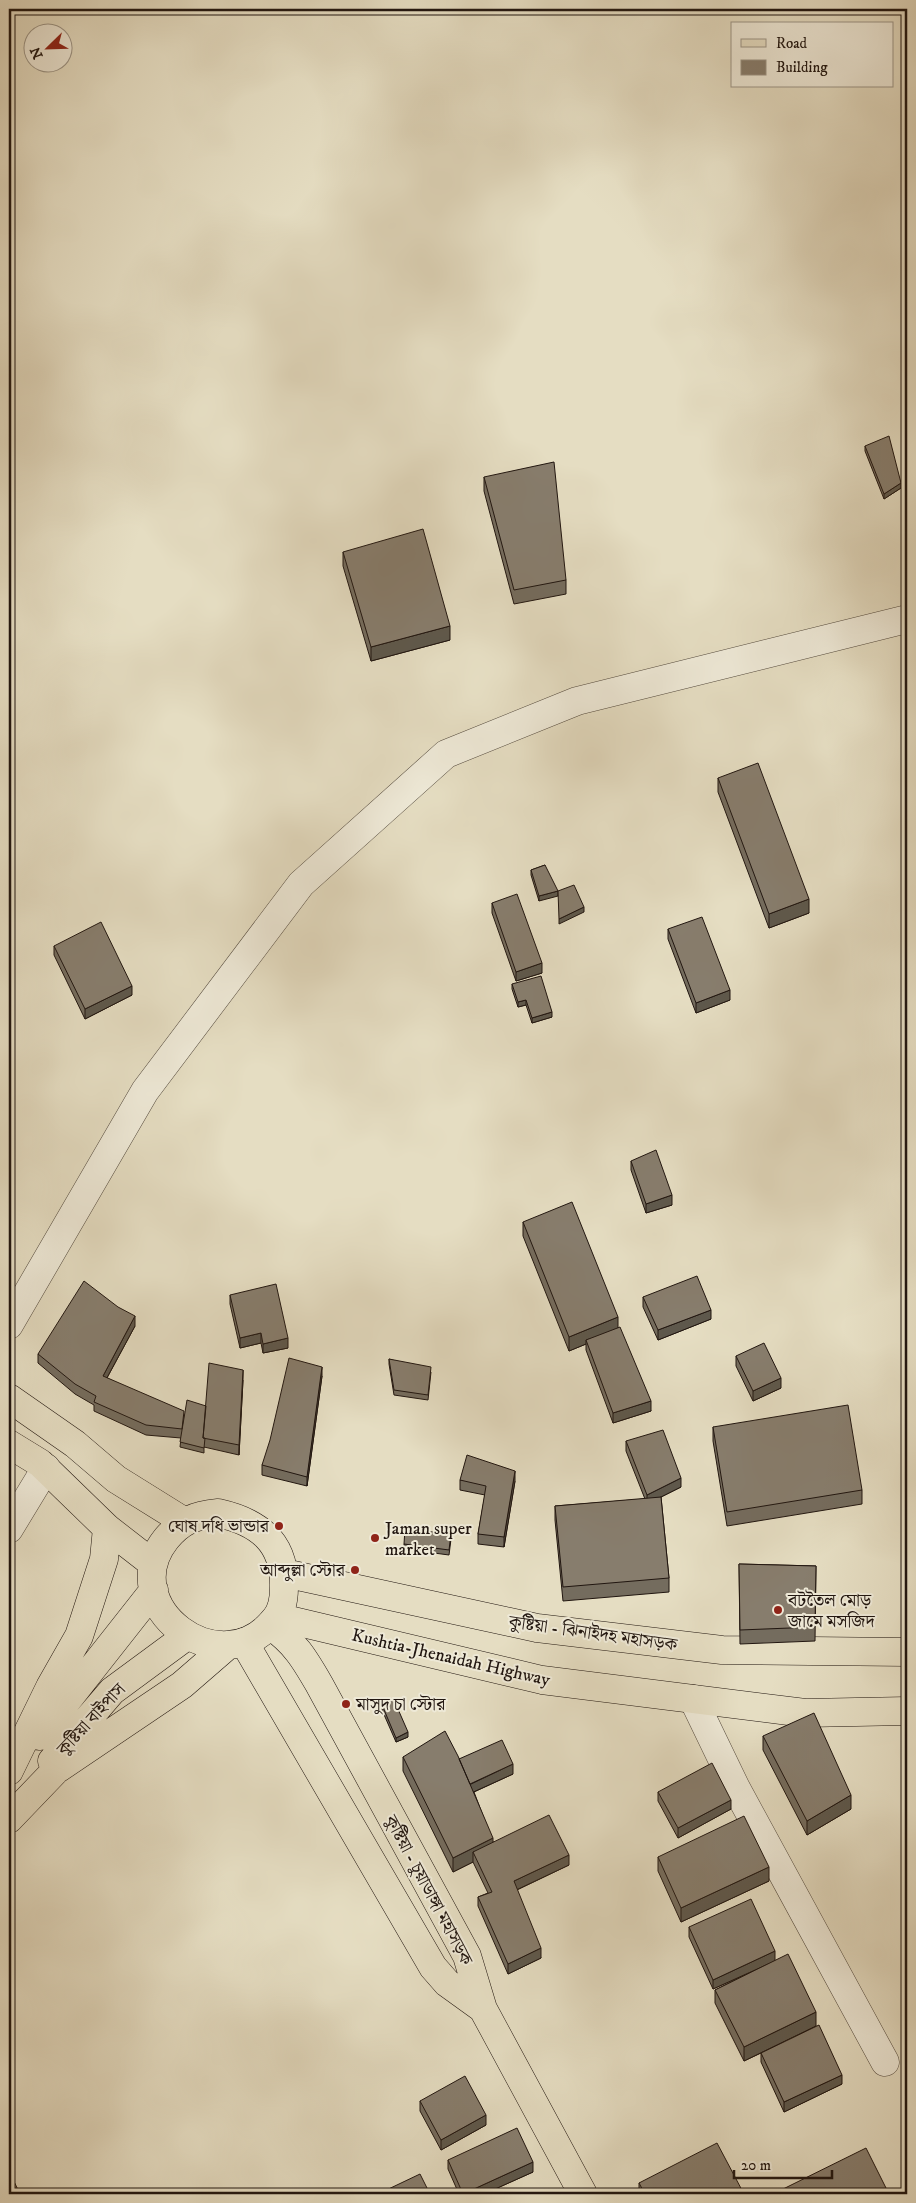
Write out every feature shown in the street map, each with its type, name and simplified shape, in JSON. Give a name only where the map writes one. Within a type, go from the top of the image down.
[{"type":"main road","points":[[9,1398],[75,1444],[116,1479],[185,1522]]},
{"type":"main road","points":[[9,1444],[43,1465],[107,1528],[152,1563]]},
{"type":"main road","points":[[218,1513],[238,1517],[255,1526],[276,1547],[282,1560],[284,1590],[274,1621],[266,1630],[252,1640],[218,1646],[199,1642],[174,1626],[164,1613],[151,1581],[152,1563],[160,1547],[171,1533],[185,1522],[199,1515],[218,1513]]},
{"type":"main road","points":[[9,1771],[50,1687],[79,1636],[104,1558],[107,1528]]},
{"type":"main road","name":"কুষ্টিয়া - ঝিনাইদহ মহাসড়ক","points":[[284,1573],[537,1628],[722,1650],[907,1652]]},
{"type":"main road","name":"কুষ্টিয়া বাইপাস","points":[[9,1775],[154,1590]]},
{"type":"main road","name":"Kushtia-Jhenaidah Highway","points":[[274,1621],[542,1680],[693,1699]]},
{"type":"main road","name":"কুষ্টিয়া - চুয়াডাঙ্গা মহাসড়ক","points":[[274,1621],[300,1650],[467,1956],[484,2009],[583,2194]]},
{"type":"main road","name":"কুষ্টিয়া বাইপাস","points":[[9,1818],[42,1772],[112,1691],[188,1635]]},
{"type":"main road","points":[[9,1818],[56,1770],[182,1685],[235,1644]]},
{"type":"main road","points":[[235,1644],[433,1967],[447,1983],[484,2009]]},
{"type":"main road","points":[[693,1699],[805,1713],[907,1711]]},
{"type":"street","points":[[9,1325],[146,1091],[300,884],[446,754],[577,701],[907,619]]},
{"type":"street","points":[[9,1529],[43,1465]]},
{"type":"street","points":[[693,1699],[736,1788],[885,2062]]},
{"type":"building","points":[[889,436],[901,483],[884,494],[865,446]]},
{"type":"building","points":[[554,462],[566,580],[514,590],[484,477]]},
{"type":"building","points":[[423,529],[450,626],[371,647],[343,552]]},
{"type":"building","points":[[758,763],[809,899],[769,914],[718,778]]},
{"type":"building","points":[[545,865],[558,891],[539,896],[531,870]]},
{"type":"building","points":[[574,885],[584,907],[559,919],[558,891]]},
{"type":"building","points":[[517,894],[542,963],[516,972],[492,903]]},
{"type":"building","points":[[702,917],[730,990],[696,1003],[668,929]]},
{"type":"building","points":[[101,922],[132,986],[85,1009],[54,946]]},
{"type":"building","points":[[541,976],[552,1012],[532,1018],[526,1000],[518,1002],[512,984]]},
{"type":"building","points":[[656,1150],[672,1195],[646,1204],[631,1161]]},
{"type":"building","points":[[572,1202],[618,1317],[569,1337],[523,1222]]},
{"type":"building","points":[[697,1276],[711,1310],[658,1330],[643,1297]]},
{"type":"building","points":[[84,1281],[118,1307],[135,1316],[103,1376],[184,1411],[182,1429],[146,1425],[94,1402],[96,1396],[75,1384],[38,1354]]},
{"type":"building","points":[[276,1284],[288,1338],[263,1344],[261,1333],[240,1338],[230,1295]]},
{"type":"building","points":[[620,1327],[651,1401],[613,1413],[586,1340]]},
{"type":"building","points":[[764,1343],[781,1378],[753,1391],[736,1356]]},
{"type":"building","points":[[289,1358],[322,1367],[307,1477],[262,1465],[270,1440]]},
{"type":"building","points":[[389,1359],[431,1367],[428,1395],[394,1390]]},
{"type":"building","points":[[209,1363],[243,1370],[239,1445],[203,1438]]},
{"type":"building","points":[[187,1400],[206,1406],[204,1448],[180,1442]]},
{"type":"building","points":[[848,1405],[862,1490],[727,1512],[713,1427]]},
{"type":"building","points":[[663,1430],[681,1478],[647,1495],[626,1441]]},
{"type":"building","points":[[467,1455],[515,1471],[504,1537],[478,1534],[486,1486],[460,1480]]},
{"type":"building","points":[[661,1497],[669,1578],[563,1587],[555,1506]]},
{"type":"building","points":[[405,1529],[451,1534],[449,1550],[404,1544]]},
{"type":"building","name":"বটতৈল মোড় জামে মসজিদ","points":[[739,1564],[816,1566],[815,1627],[740,1630]]},
{"type":"building","points":[[394,1700],[408,1732],[396,1738],[382,1705]]},
{"type":"building","points":[[814,1713],[851,1795],[807,1821],[763,1736]]},
{"type":"building","points":[[445,1731],[458,1756],[493,1838],[453,1858],[403,1757]]},
{"type":"building","points":[[502,1740],[513,1764],[470,1784],[459,1759]]},
{"type":"building","points":[[712,1763],[731,1800],[678,1828],[658,1792]]},
{"type":"building","points":[[549,1815],[569,1855],[514,1881],[541,1948],[508,1964],[478,1897],[492,1892],[473,1852]]},
{"type":"building","points":[[744,1816],[769,1867],[681,1908],[658,1857]]},
{"type":"building","points":[[751,1899],[775,1951],[713,1980],[689,1927]]},
{"type":"building","points":[[788,1954],[816,2012],[744,2047],[715,1990]]},
{"type":"building","points":[[819,2025],[842,2075],[784,2102],[761,2053]]},
{"type":"building","points":[[465,2076],[486,2115],[441,2140],[420,2101]]},
{"type":"building","points":[[517,2128],[533,2162],[463,2194],[448,2160]]},
{"type":"building","points":[[717,2143],[744,2194],[645,2194],[639,2183]]},
{"type":"building","points":[[866,2148],[889,2194],[773,2194]]},
{"type":"building","points":[[9,2171],[20,2194],[9,2194]]},
{"type":"building","points":[[420,2174],[430,2194],[378,2194]]},
{"type":"place","name":"ঘোষ দধি ভান্ডার","points":[[279,1526]]},
{"type":"place","name":"Jaman super market","points":[[375,1538]]},
{"type":"place","name":"আব্দুল্লা স্টোর","points":[[355,1570]]},
{"type":"place","name":"বটতৈল মোড় জামে মসজিদ","points":[[778,1610]]},
{"type":"place","name":"মাসুদ চা স্টোর","points":[[346,1704]]}]
